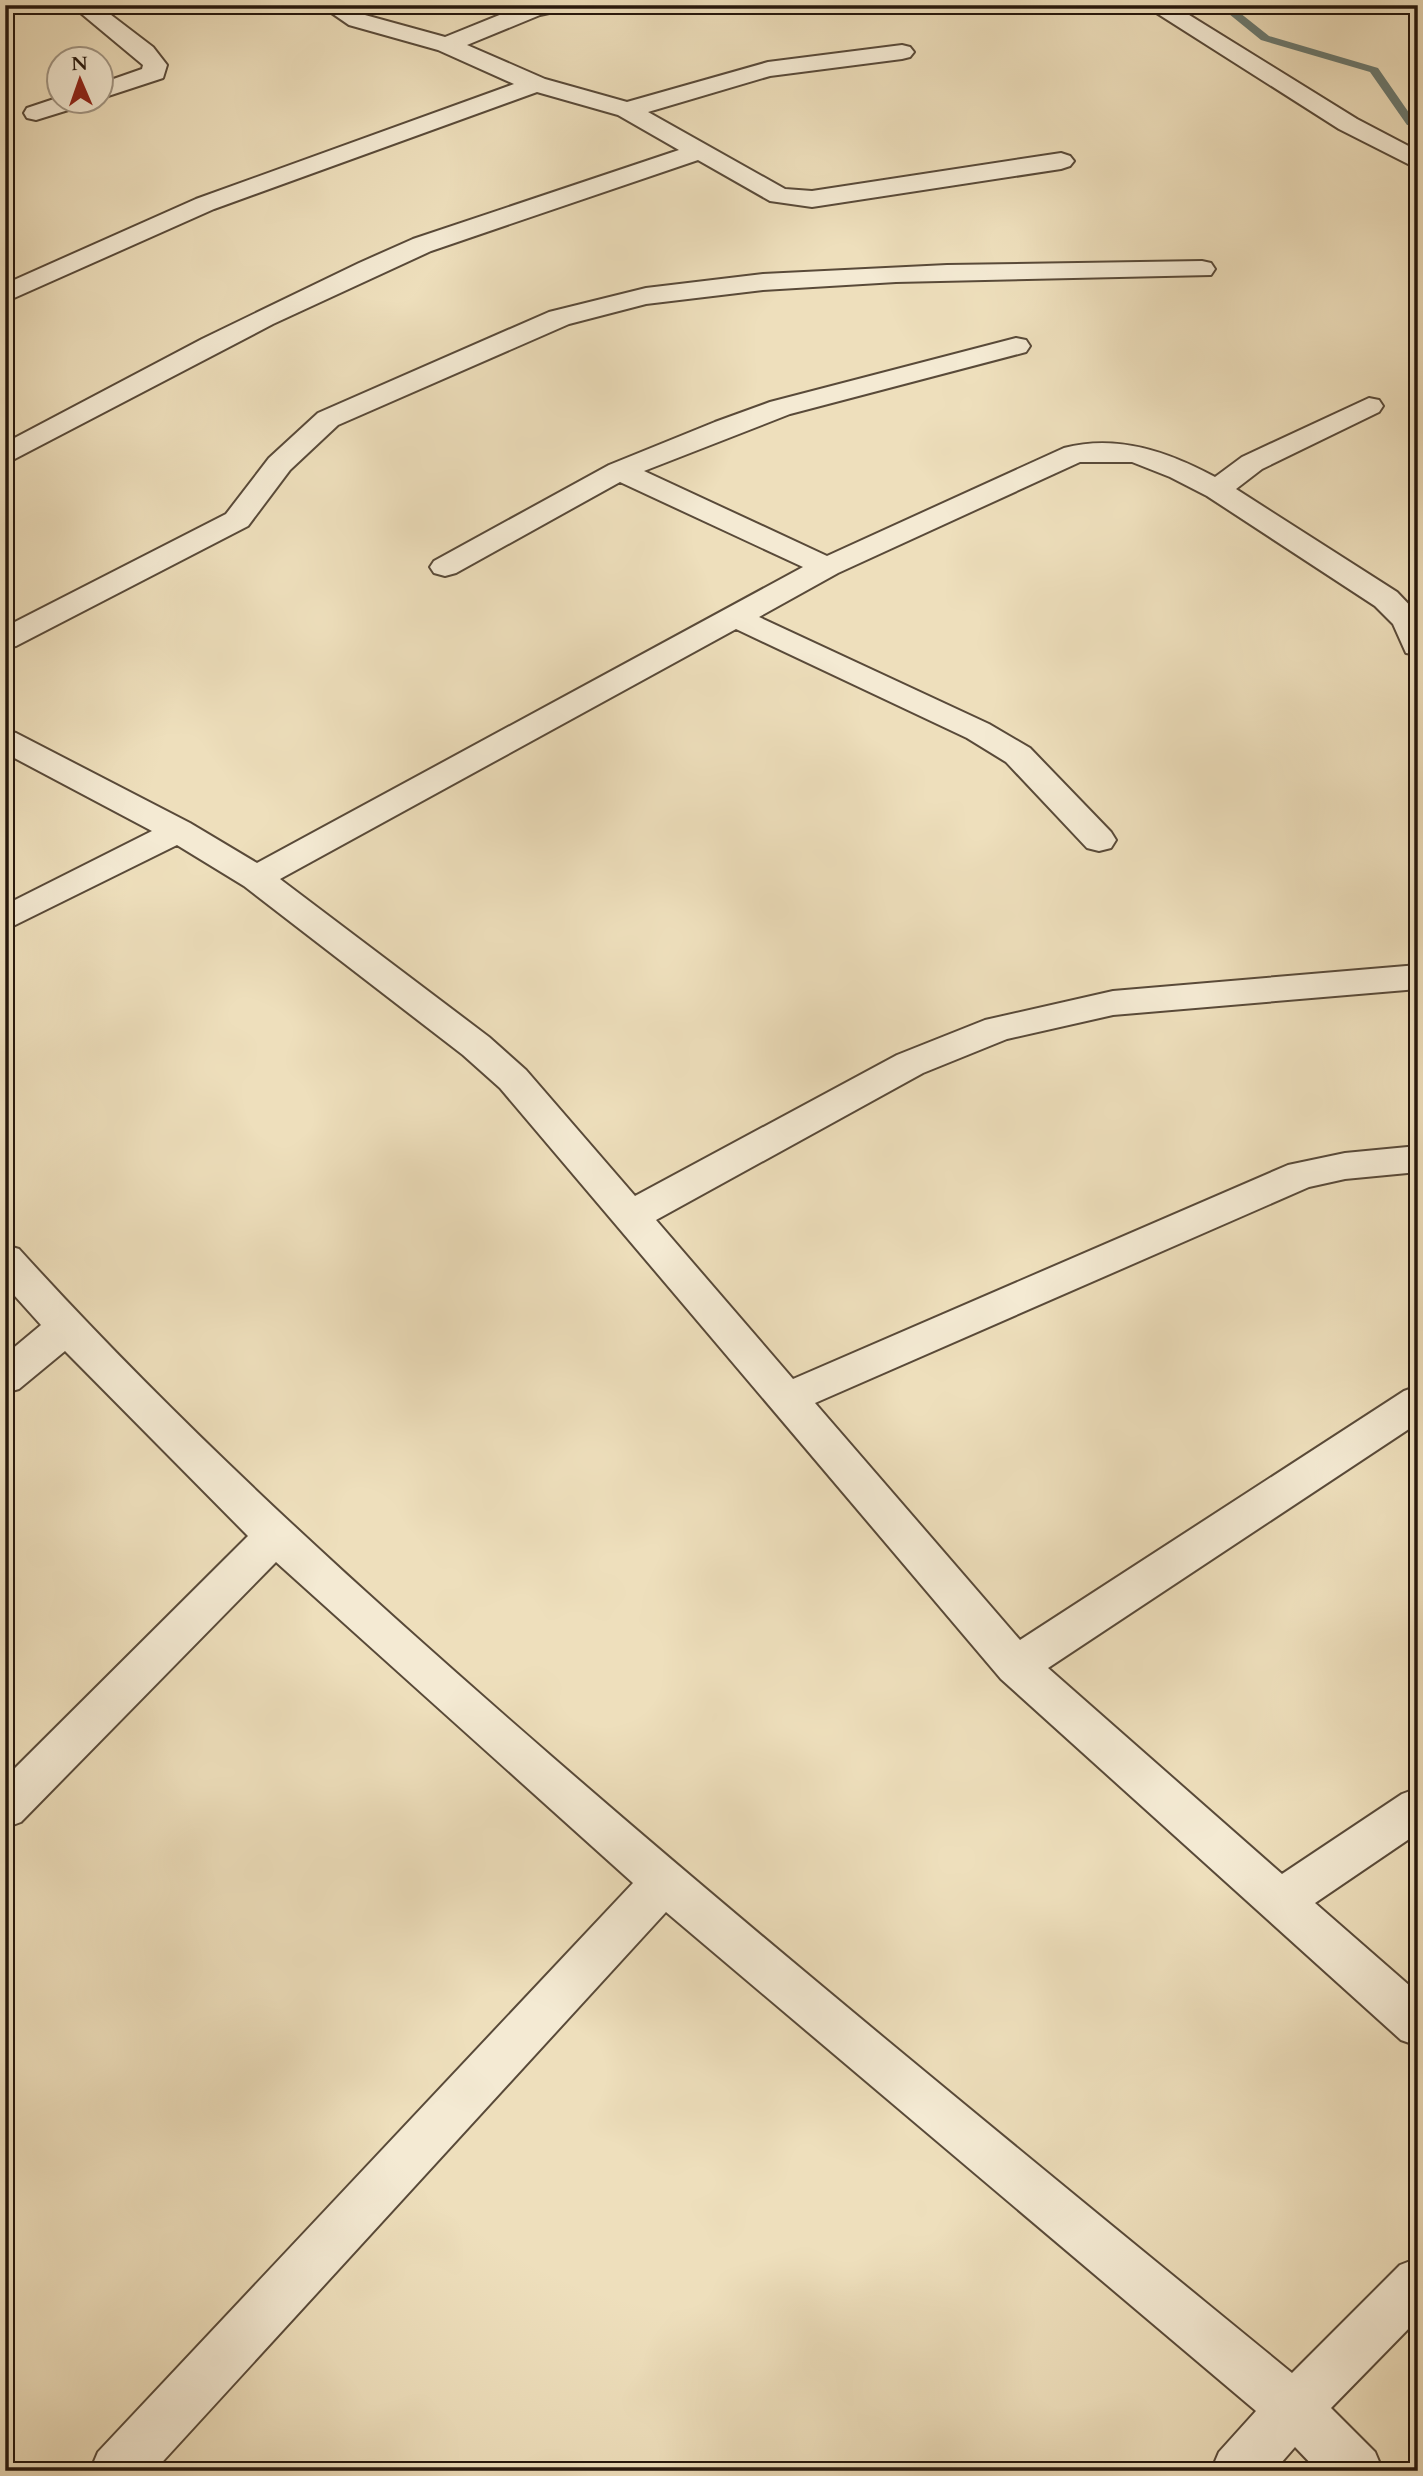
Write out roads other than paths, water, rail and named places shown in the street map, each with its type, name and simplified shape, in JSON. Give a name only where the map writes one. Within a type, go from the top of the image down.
[{"type":"street","points":[[83,5],[145,52],[155,65],[154,73],[116,86]]},
{"type":"street","points":[[332,5],[357,20],[446,45],[536,84],[627,110],[779,196],[812,199],[1061,161]]},
{"type":"street","points":[[446,45],[533,10],[555,5]]},
{"type":"street","points":[[1156,5],[1348,124],[1418,161]]},
{"type":"street","points":[[627,110],[768,69],[902,52]]},
{"type":"street","points":[[7,290],[205,204],[536,84]]},
{"type":"street","points":[[36,113],[46,110]]},
{"type":"street","points":[[5,455],[313,292],[386,260],[422,245],[701,151]]},
{"type":"street","points":[[5,639],[237,520],[249,508],[279,464],[328,419],[559,318],[590,308],[678,289],[859,275],[1202,268]]},
{"type":"street","points":[[445,568],[618,471],[780,408],[1016,346]]},
{"type":"street","points":[[1217,490],[1252,463],[1369,406]]},
{"type":"street","points":[[256,878],[827,567],[1074,454],[1108,449],[1134,453],[1177,469],[1217,490],[1386,599],[1407,621],[1417,646]]},
{"type":"street","points":[[618,471],[827,567]]},
{"type":"street","points":[[736,618],[978,731],[1018,755],[1099,840]]},
{"type":"street","points":[[5,740],[178,831],[256,878],[477,1046],[513,1079],[1016,1666],[1418,2024]]},
{"type":"street","points":[[5,919],[178,831]]},
{"type":"street","points":[[629,1217],[910,1064],[998,1030],[1113,1003],[1418,977]]},
{"type":"street","points":[[788,1398],[1301,1175],[1345,1166],[1418,1158]]},
{"type":"street","points":[[5,1259],[65,1328],[274,1537],[663,1883],[1294,2408],[1356,2471]]},
{"type":"street","points":[[5,1378],[65,1328]]},
{"type":"street","points":[[1016,1666],[1418,1402]]},
{"type":"street","points":[[5,1808],[274,1537]]},
{"type":"street","points":[[1278,1902],[1418,1808]]},
{"type":"street","points":[[117,2471],[663,1883]]},
{"type":"street","points":[[1238,2471],[1294,2408],[1418,2283]]},
{"type":"waterway","points":[[1223,5],[1265,38],[1374,70],[1411,123],[1418,123]]}]
